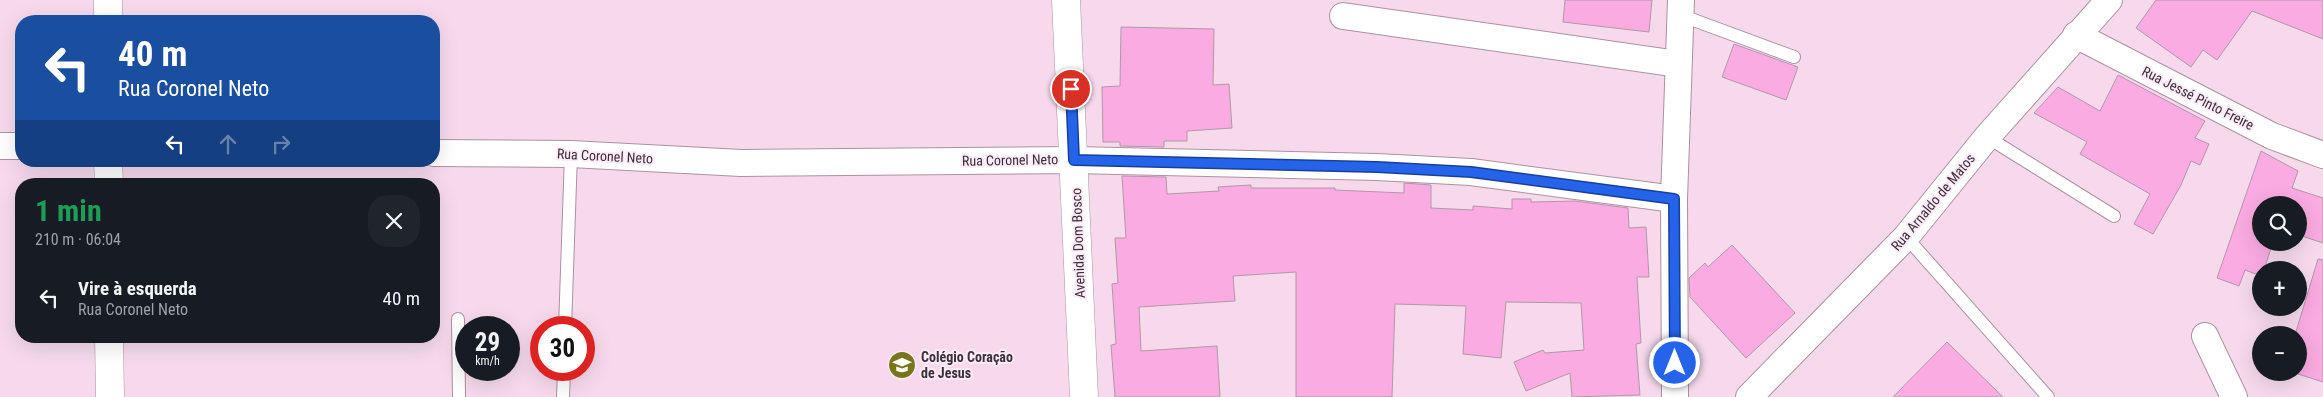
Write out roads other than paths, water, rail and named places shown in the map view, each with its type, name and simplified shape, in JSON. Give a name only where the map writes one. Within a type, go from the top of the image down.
[{"type":"main road","points":[[108,0],[108,15]]},
{"type":"main road","name":"Avenida Dom Bosco","points":[[1066,0],[1084,397]]},
{"type":"main road","points":[[109,343],[110,397]]},
{"type":"street","name":"Rua Arnaldo de Matos","points":[[1749,397],[1906,237],[1987,137],[2109,0]]},
{"type":"street","points":[[1679,392],[1674,199],[1681,8]]},
{"type":"street","points":[[1343,16],[1678,64]]},
{"type":"street","name":"Rua Jessé Pinto Freire","points":[[2076,35],[2272,136],[2323,155]]},
{"type":"street","points":[[0,146],[15,146]]},
{"type":"street","name":"Rua Coronel Neto","points":[[440,153],[571,154],[741,163],[1074,160],[1377,167],[1471,172],[1674,199]]},
{"type":"street","points":[[2205,336],[2234,397]]},
{"type":"lane","points":[[1681,8],[1794,58]]},
{"type":"lane","points":[[1987,137],[2114,216]]},
{"type":"lane","points":[[565,316],[571,154]]},
{"type":"lane","points":[[1906,237],[2048,397]]},
{"type":"lane","points":[[459,381],[459,397]]},
{"type":"lane","points":[[563,397],[564,381]]},
{"type":"place","name":"Colégio Coração de Jesus","points":[[902,365]]}]
